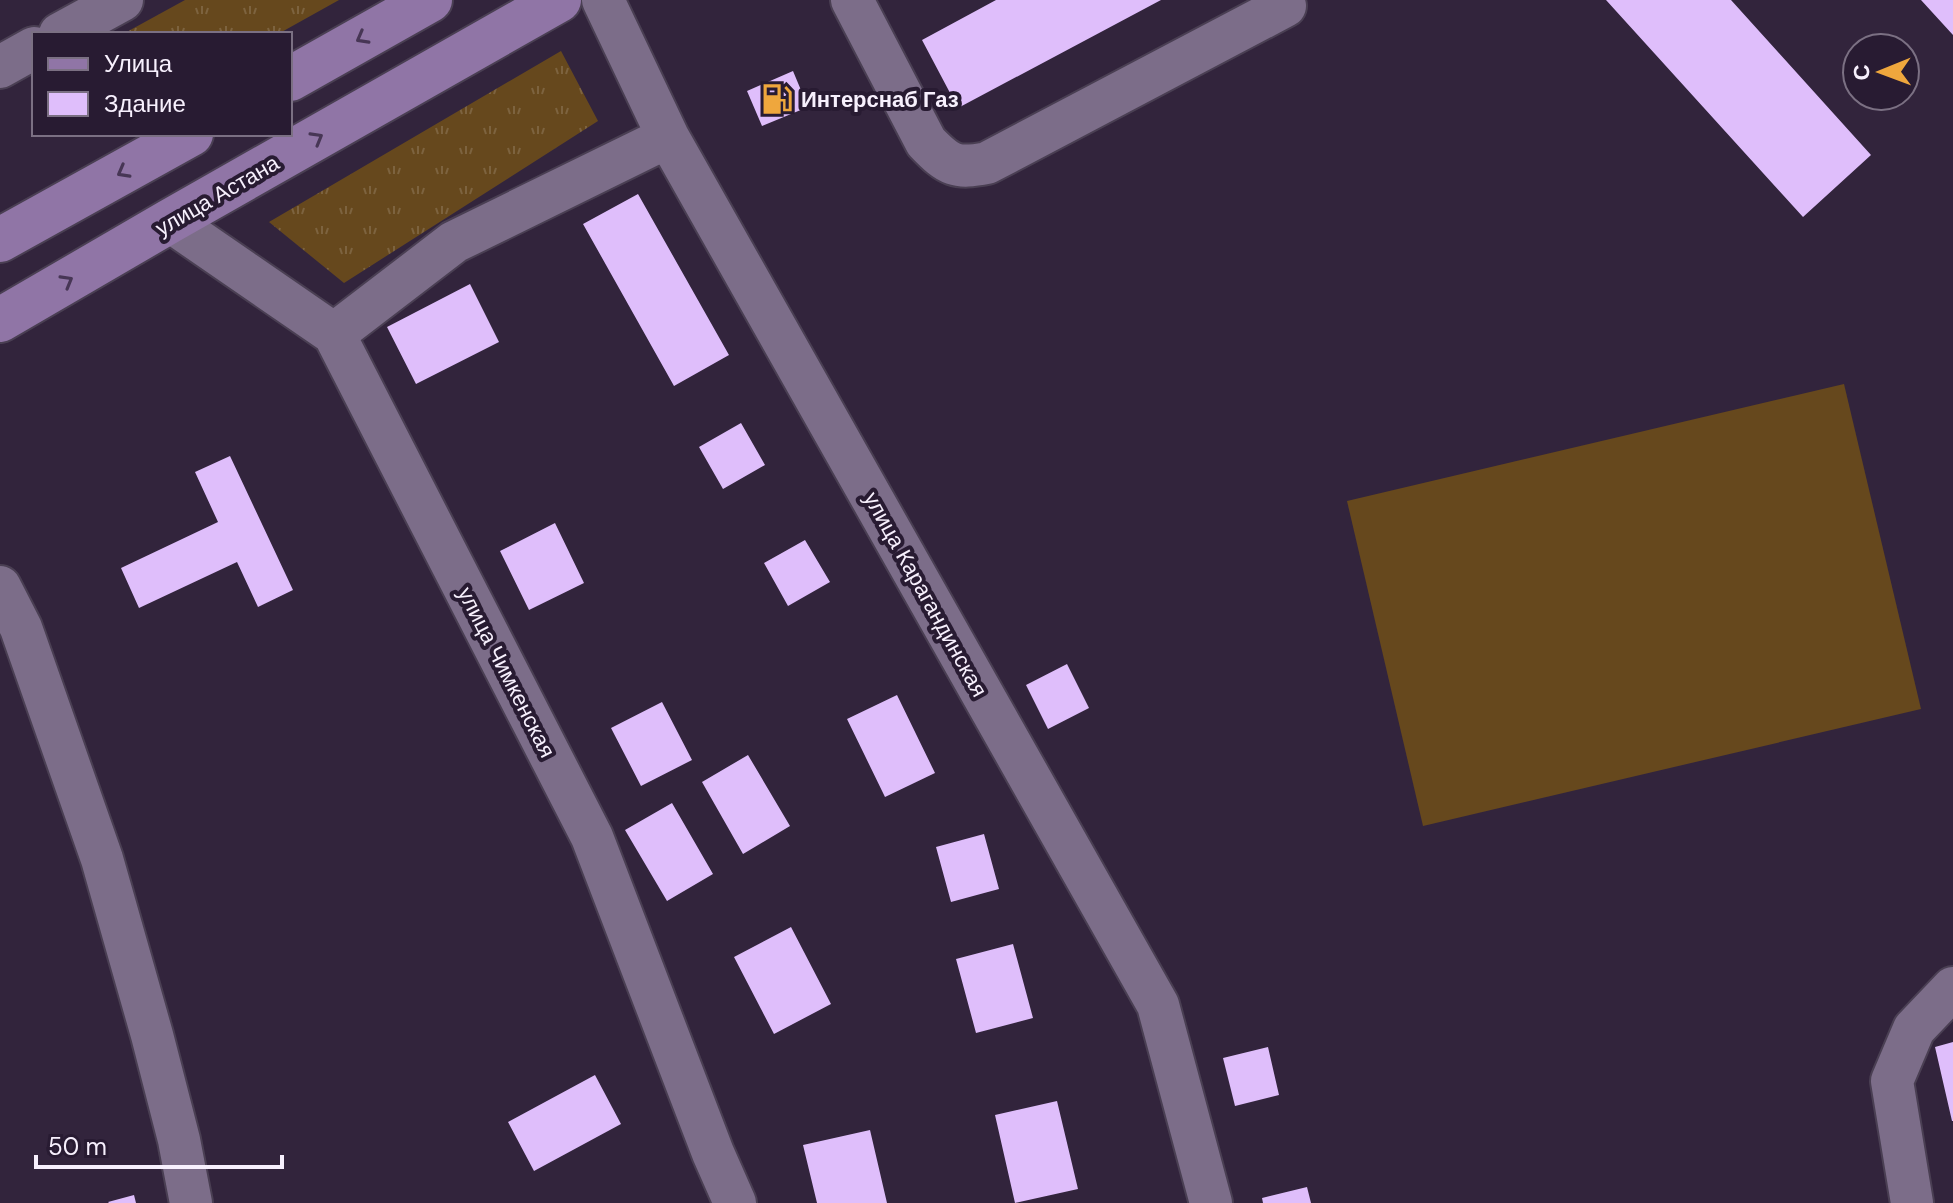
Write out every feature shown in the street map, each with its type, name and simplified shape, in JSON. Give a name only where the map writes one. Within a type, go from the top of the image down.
[{"type":"main road","points":[[292,78],[430,0]]},
{"type":"main road","name":"улица Астана","points":[[0,320],[559,0]]},
{"type":"main road","points":[[0,240],[187,136]]},
{"type":"street","points":[[64,32],[122,0]]},
{"type":"street","name":"улица Карагандинская","points":[[603,0],[668,137],[1158,1005],[1211,1203]]},
{"type":"street","points":[[852,0],[926,142],[951,164],[965,167],[987,163],[1285,6]]},
{"type":"street","points":[[0,67],[32,49]]},
{"type":"street","points":[[334,334],[454,242],[668,137]]},
{"type":"street","name":"улица Чимкенская","points":[[170,221],[334,334],[592,837],[735,1203]]},
{"type":"street","points":[[0,587],[21,628],[102,859],[152,1035],[179,1140],[191,1203]]},
{"type":"street","points":[[1912,1203],[1892,1081],[1914,1029],[1953,988]]},
{"type":"green space","points":[[185,0],[339,0],[282,32],[127,32]]},
{"type":"green space","points":[[561,51],[598,121],[344,283],[269,222]]},
{"type":"green space","points":[[1844,384],[1921,709],[1423,826],[1347,501]]},
{"type":"building","points":[[996,0],[1161,0],[958,108],[922,40]]},
{"type":"building","points":[[1606,0],[1731,0],[1871,155],[1803,217]]},
{"type":"building","points":[[1921,0],[1953,0],[1953,35]]},
{"type":"building","name":"Интерснаб Газ","points":[[793,71],[808,107],[762,126],[747,91]]},
{"type":"building","points":[[638,194],[729,355],[674,386],[583,224]]},
{"type":"building","points":[[470,284],[499,342],[416,384],[387,327]]},
{"type":"building","points":[[741,423],[765,465],[723,489],[699,447]]},
{"type":"building","points":[[230,456],[293,590],[258,607],[237,562],[139,608],[121,568],[218,522],[195,472]]},
{"type":"building","points":[[555,523],[584,583],[529,610],[500,551]]},
{"type":"building","points":[[805,540],[830,582],[788,606],[764,563]]},
{"type":"building","points":[[1067,664],[1089,708],[1048,729],[1026,685]]},
{"type":"building","points":[[897,695],[935,773],[885,797],[847,719]]},
{"type":"building","points":[[662,702],[692,760],[641,786],[611,728]]},
{"type":"building","points":[[748,755],[790,826],[743,854],[702,782]]},
{"type":"building","points":[[672,803],[713,874],[667,901],[625,830]]},
{"type":"building","points":[[984,834],[999,889],[951,902],[936,847]]},
{"type":"building","points":[[791,927],[831,1004],[774,1034],[734,957]]},
{"type":"building","points":[[1013,944],[1033,1018],[976,1033],[956,959]]},
{"type":"building","points":[[1953,1042],[1953,1121],[1952,1121],[1935,1047]]},
{"type":"building","points":[[1268,1047],[1279,1095],[1235,1106],[1223,1058]]},
{"type":"building","points":[[595,1075],[621,1124],[534,1171],[508,1122]]},
{"type":"building","points":[[1057,1101],[1078,1189],[1015,1203],[995,1115]]},
{"type":"building","points":[[870,1130],[887,1203],[817,1203],[803,1145]]},
{"type":"building","points":[[1307,1187],[1311,1203],[1263,1203],[1262,1198]]},
{"type":"building","points":[[134,1195],[136,1203],[108,1202]]},
{"type":"place","name":"Интерснаб Газ","points":[[777,99]]}]
